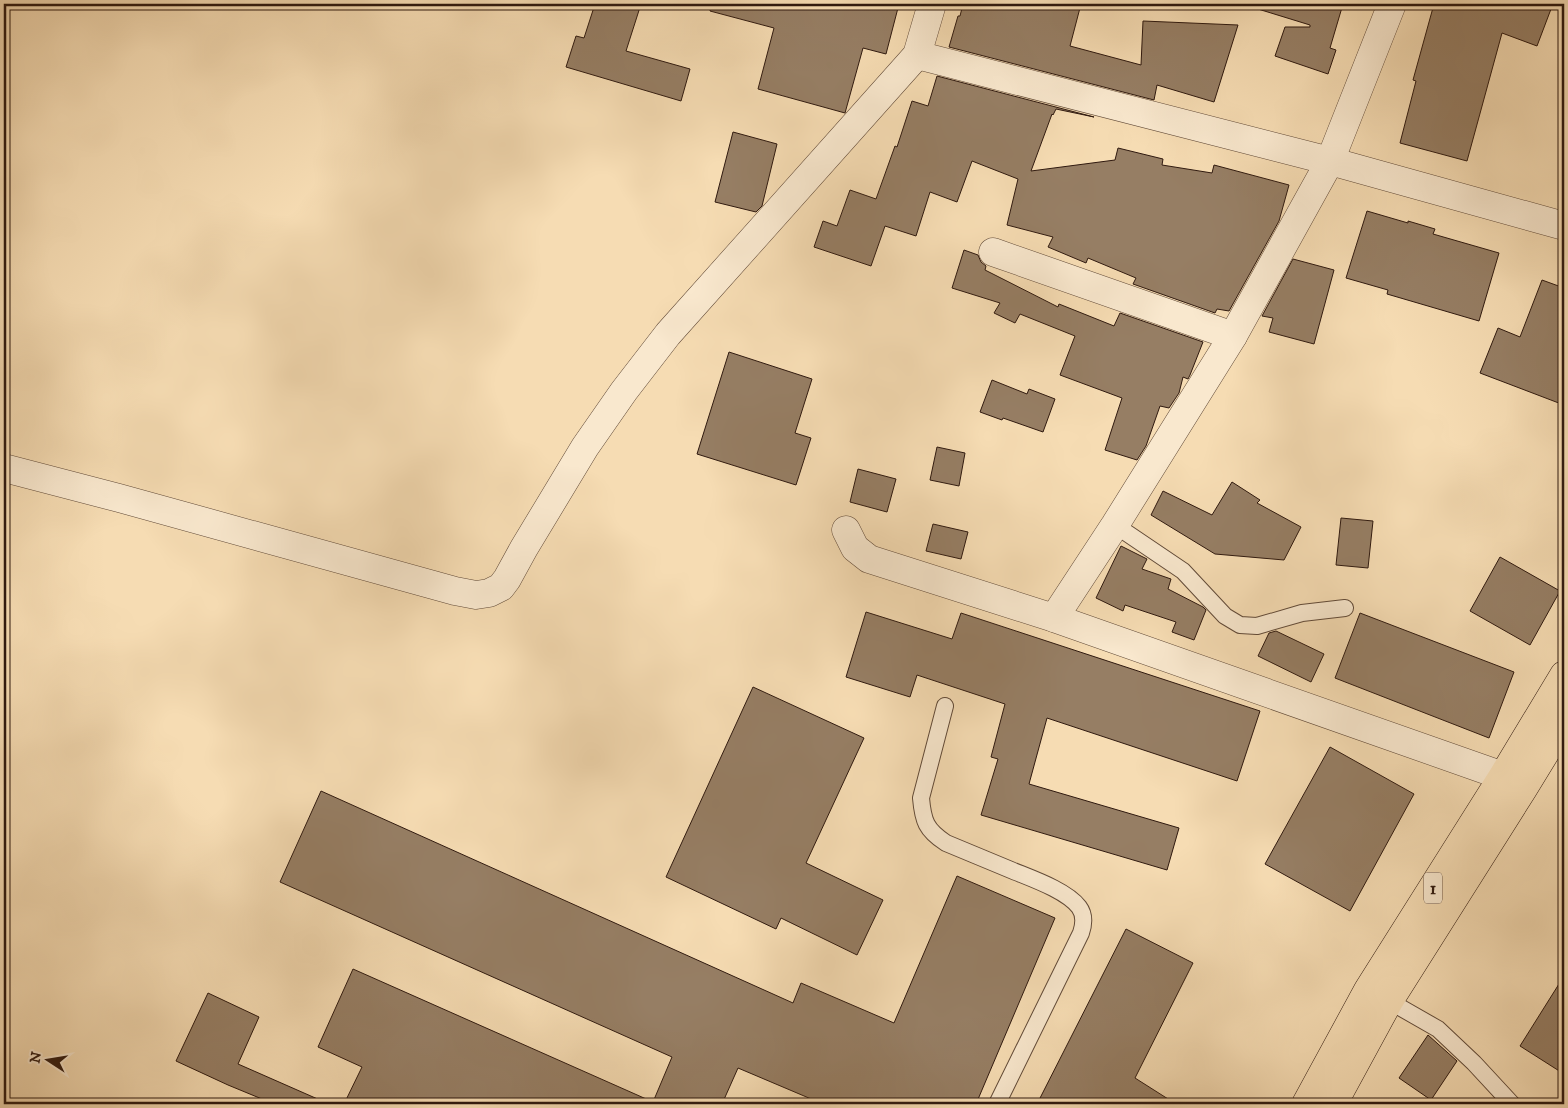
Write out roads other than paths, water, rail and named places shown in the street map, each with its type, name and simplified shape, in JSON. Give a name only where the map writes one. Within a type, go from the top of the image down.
[{"type":"highway","name":"1","points":[[1306,1104],[1368,990],[1503,776],[1564,675]]},
{"type":"highway","name":"1","points":[[1333,1104],[1389,1002],[1524,789],[1564,722]]},
{"type":"street","points":[[4,468],[455,591],[476,595],[489,593],[500,587],[507,579],[585,447],[624,390],[668,334],[917,55],[932,4]]},
{"type":"street","points":[[1054,618],[1116,524],[1233,336],[1330,161],[1392,4]]},
{"type":"street","points":[[917,55],[1330,161],[1564,226]]},
{"type":"street","points":[[993,252],[1233,336]]},
{"type":"street","points":[[846,530],[855,548],[869,559],[1054,618],[1503,776]]},
{"type":"lane","points":[[1116,524],[1183,571],[1225,616],[1240,625],[1256,626],[1302,613],[1345,608]]},
{"type":"lane","points":[[944,706],[921,798],[926,826],[934,835],[946,843],[1045,884],[1070,899],[1079,907],[1083,914],[1084,924],[1081,933],[997,1104]]},
{"type":"lane","points":[[1389,1002],[1438,1029],[1474,1063],[1512,1104]]}]
